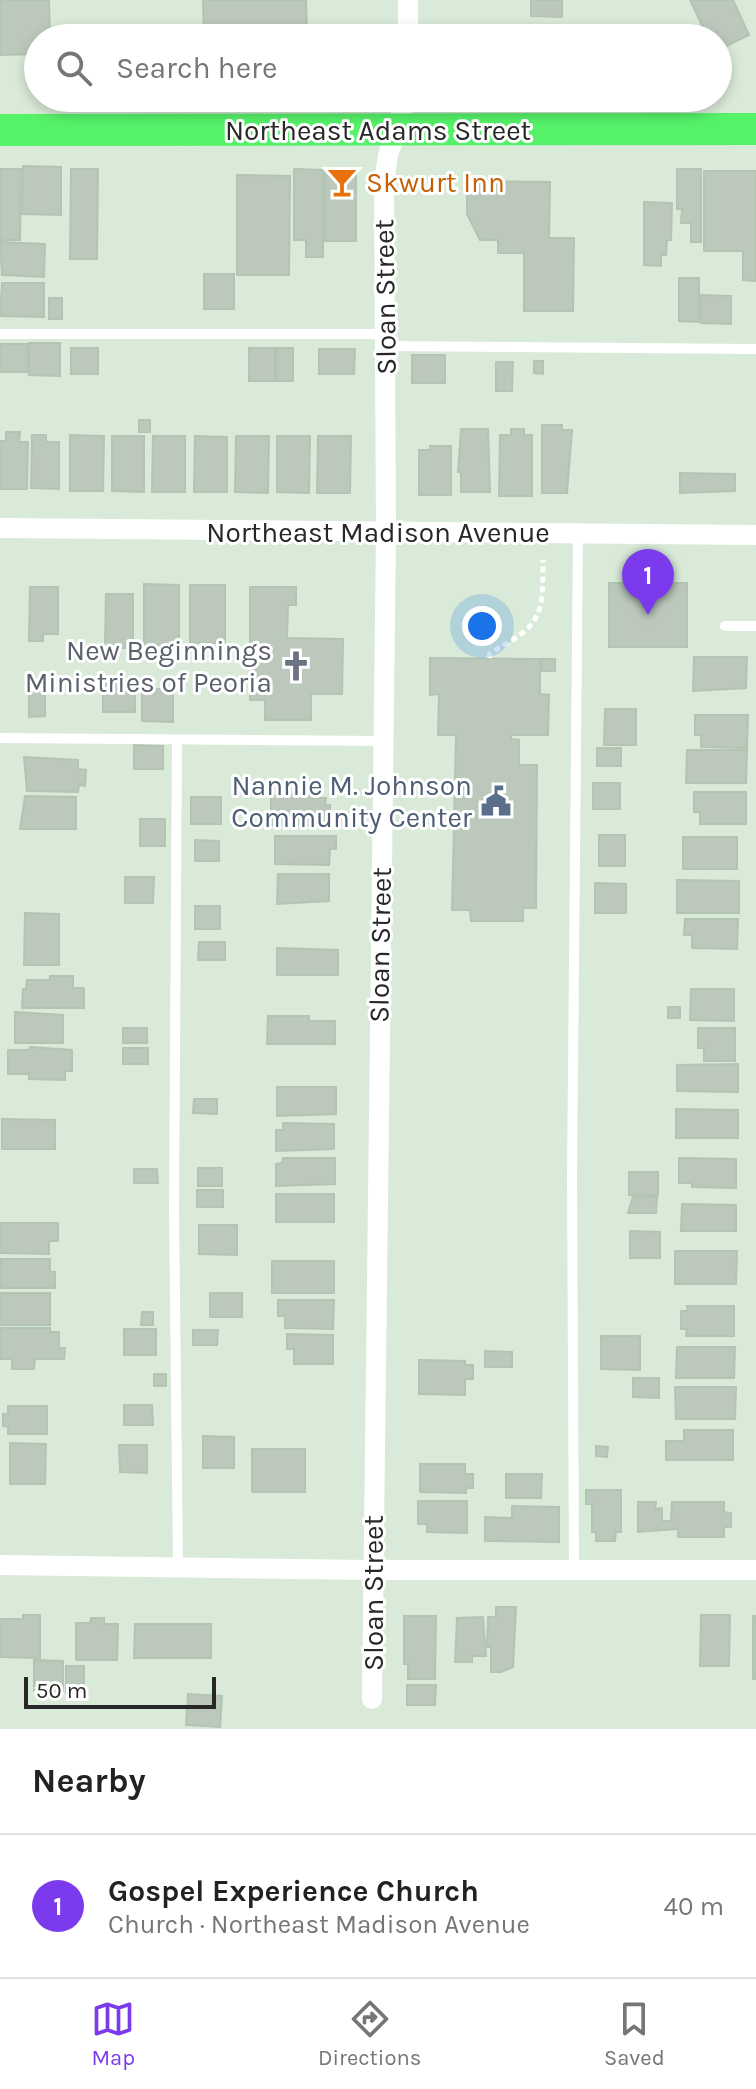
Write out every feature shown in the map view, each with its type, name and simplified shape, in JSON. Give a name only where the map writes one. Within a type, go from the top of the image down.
[{"type":"main road","name":"Northeast Adams Street","points":[[0,130],[756,129]]},
{"type":"street","points":[[408,0],[408,24]]},
{"type":"street","name":"Sloan Street","points":[[372,1699],[386,533],[384,183],[402,112]]},
{"type":"street","name":"Northeast Madison Avenue","points":[[0,528],[756,535]]},
{"type":"street","points":[[0,1565],[372,1570],[756,1570]]},
{"type":"lane","points":[[0,334],[756,349]]},
{"type":"lane","points":[[574,1570],[572,1176],[578,534]]},
{"type":"lane","points":[[725,626],[756,626]]},
{"type":"lane","points":[[0,738],[383,741]]},
{"type":"lane","points":[[177,740],[174,1238],[178,1567]]},
{"type":"path","points":[[489,658],[490,653],[520,636],[543,606],[543,560]]},
{"type":"building","points":[[0,0],[49,0],[50,24],[24,24],[24,54],[0,55]]},
{"type":"building","points":[[203,0],[306,0],[307,24],[204,24]]},
{"type":"building","points":[[531,0],[562,0],[562,17],[531,16]]},
{"type":"building","points":[[690,0],[733,0],[749,35],[732,43],[732,24],[701,24]]},
{"type":"building","points":[[23,166],[61,167],[61,215],[22,214]]},
{"type":"building","points":[[0,169],[21,169],[20,240],[0,240]]},
{"type":"building","points":[[71,169],[98,169],[97,259],[70,259]]},
{"type":"building","points":[[294,169],[323,170],[323,257],[306,257],[306,240],[294,240]]},
{"type":"building","points":[[325,169],[356,169],[356,241],[324,241]]},
{"type":"building","points":[[677,169],[701,169],[701,242],[691,242],[691,223],[681,223],[682,209],[677,209]]},
{"type":"building","points":[[704,171],[756,171],[756,281],[743,280],[743,251],[704,251]]},
{"type":"building","points":[[237,175],[290,176],[289,275],[237,275]]},
{"type":"building","points":[[467,181],[550,182],[549,238],[574,238],[573,311],[524,311],[524,253],[498,253],[498,240],[480,240],[467,214]]},
{"type":"building","points":[[644,202],[672,203],[671,240],[667,240],[666,255],[661,255],[661,266],[644,265]]},
{"type":"building","points":[[0,242],[45,244],[44,277],[2,275]]},
{"type":"building","points":[[204,274],[234,274],[234,309],[204,309]]},
{"type":"building","points":[[679,278],[699,278],[699,322],[679,321]]},
{"type":"building","points":[[2,283],[44,283],[44,317],[0,316]]},
{"type":"building","points":[[701,295],[731,296],[731,324],[701,323]]},
{"type":"building","points":[[49,298],[62,298],[62,319],[49,319]]},
{"type":"building","points":[[29,343],[60,343],[60,376],[29,375]]},
{"type":"building","points":[[0,344],[28,344],[28,372],[0,372]]},
{"type":"building","points":[[71,348],[98,348],[98,374],[71,374]]},
{"type":"building","points":[[249,348],[275,348],[275,381],[249,381]]},
{"type":"building","points":[[276,348],[293,348],[293,381],[276,381]]},
{"type":"building","points":[[319,349],[355,349],[354,374],[319,374]]},
{"type":"building","points":[[412,355],[445,355],[445,383],[412,383]]},
{"type":"building","points":[[534,361],[543,361],[543,374],[534,373]]},
{"type":"building","points":[[496,362],[513,362],[512,391],[496,391]]},
{"type":"building","points":[[139,420],[150,420],[150,432],[139,432]]},
{"type":"building","points":[[542,425],[562,425],[562,430],[572,430],[567,493],[542,493]]},
{"type":"building","points":[[461,429],[488,429],[490,492],[461,492],[461,472],[458,472]]},
{"type":"building","points":[[511,429],[524,429],[524,435],[532,435],[532,496],[499,496],[500,435],[511,435]]},
{"type":"building","points":[[6,432],[20,432],[19,442],[28,442],[27,489],[0,489],[0,441],[6,441]]},
{"type":"building","points":[[32,435],[46,435],[46,442],[59,442],[59,489],[31,488]]},
{"type":"building","points":[[70,435],[104,436],[103,491],[70,491]]},
{"type":"building","points":[[112,436],[144,436],[144,492],[112,491]]},
{"type":"building","points":[[153,436],[185,436],[185,492],[152,492]]},
{"type":"building","points":[[195,436],[227,437],[227,492],[194,492]]},
{"type":"building","points":[[236,436],[269,436],[268,493],[235,492]]},
{"type":"building","points":[[277,436],[310,436],[309,493],[277,492]]},
{"type":"building","points":[[318,436],[351,436],[350,493],[317,493]]},
{"type":"building","points":[[430,446],[451,446],[451,495],[419,495],[419,450],[430,450]]},
{"type":"building","points":[[680,473],[735,474],[735,491],[680,493]]},
{"type":"building","points":[[609,583],[687,583],[687,647],[609,647]]},
{"type":"building","points":[[144,584],[179,585],[179,646],[144,645]]},
{"type":"building","points":[[190,585],[225,585],[225,643],[190,643]]},
{"type":"building","points":[[30,587],[58,587],[58,634],[43,634],[43,641],[29,641]]},
{"type":"building","name":"New Beginnings Ministries of Peoria","points":[[250,587],[296,587],[296,605],[288,605],[287,638],[343,639],[342,694],[311,694],[311,720],[265,720],[265,700],[250,700]]},
{"type":"building","points":[[106,594],[133,594],[133,648],[105,648]]},
{"type":"building","points":[[694,657],[747,657],[746,688],[693,691]]},
{"type":"building","name":"Nannie M. Johnson Community Center","points":[[430,658],[540,659],[540,694],[549,695],[548,735],[511,735],[511,739],[519,740],[519,765],[537,765],[536,908],[523,908],[523,921],[471,921],[470,910],[452,910],[456,735],[438,735],[439,694],[430,695]]},
{"type":"building","points":[[542,659],[555,659],[555,671],[542,671]]},
{"type":"building","points":[[103,681],[135,682],[135,712],[103,712]]},
{"type":"building","points":[[142,689],[173,689],[173,722],[142,721]]},
{"type":"building","points":[[29,691],[45,691],[45,716],[29,717]]},
{"type":"building","points":[[605,709],[636,709],[636,745],[604,745]]},
{"type":"building","points":[[695,715],[748,715],[747,748],[701,747],[701,735],[695,735]]},
{"type":"building","points":[[134,745],[163,746],[163,769],[134,769]]},
{"type":"building","points":[[597,748],[621,748],[621,766],[597,766]]},
{"type":"building","points":[[687,750],[747,750],[746,783],[686,783]]},
{"type":"building","points":[[24,757],[78,760],[78,769],[86,770],[85,786],[79,785],[78,792],[27,791]]},
{"type":"building","points":[[593,783],[620,783],[620,809],[593,809]]},
{"type":"building","points":[[293,791],[313,791],[313,798],[326,798],[325,805],[330,805],[330,826],[271,825],[271,795],[293,795]]},
{"type":"building","points":[[694,792],[746,792],[746,824],[700,824],[700,812],[694,812]]},
{"type":"building","points":[[25,796],[76,797],[76,829],[20,829]]},
{"type":"building","points":[[191,797],[221,797],[221,824],[191,824]]},
{"type":"building","points":[[140,819],[165,819],[165,846],[140,846]]},
{"type":"building","points":[[599,835],[625,835],[625,866],[599,866]]},
{"type":"building","points":[[275,836],[336,836],[336,849],[330,849],[329,865],[275,864]]},
{"type":"building","points":[[683,837],[737,837],[737,869],[683,869]]},
{"type":"building","points":[[195,840],[219,841],[219,861],[195,861]]},
{"type":"building","points":[[278,874],[329,874],[329,901],[277,904]]},
{"type":"building","points":[[125,877],[154,877],[153,903],[125,903]]},
{"type":"building","points":[[677,880],[739,881],[739,913],[677,913]]},
{"type":"building","points":[[595,883],[626,884],[626,913],[595,913]]},
{"type":"building","points":[[195,906],[220,906],[220,929],[195,929]]},
{"type":"building","points":[[25,913],[59,914],[59,965],[24,965]]},
{"type":"building","points":[[685,919],[738,919],[737,949],[692,948],[692,935],[684,935]]},
{"type":"building","points":[[199,942],[225,942],[225,960],[198,960]]},
{"type":"building","points":[[277,948],[338,950],[338,975],[277,975]]},
{"type":"building","points":[[50,976],[73,976],[73,988],[84,988],[84,1008],[22,1008],[27,980],[50,980]]},
{"type":"building","points":[[691,989],[734,989],[734,1021],[690,1020]]},
{"type":"building","points":[[668,1007],[680,1007],[680,1018],[668,1018]]},
{"type":"building","points":[[15,1012],[63,1015],[63,1043],[15,1043]]},
{"type":"building","points":[[268,1016],[309,1016],[309,1021],[335,1021],[335,1044],[267,1044]]},
{"type":"building","points":[[123,1028],[147,1028],[147,1043],[123,1043]]},
{"type":"building","points":[[698,1028],[735,1028],[735,1061],[704,1061],[704,1048],[698,1048]]},
{"type":"building","points":[[30,1047],[72,1050],[72,1071],[65,1071],[65,1080],[29,1079],[29,1074],[8,1074],[8,1050],[29,1050]]},
{"type":"building","points":[[123,1048],[148,1048],[148,1064],[123,1064]]},
{"type":"building","points":[[738,1064],[738,1092],[677,1091],[677,1065]]},
{"type":"building","points":[[277,1087],[336,1087],[336,1114],[277,1116]]},
{"type":"building","points":[[194,1099],[217,1099],[217,1114],[193,1113]]},
{"type":"building","points":[[676,1109],[738,1110],[738,1138],[676,1138]]},
{"type":"building","points":[[2,1119],[55,1120],[55,1149],[2,1149]]},
{"type":"building","points":[[283,1123],[334,1124],[334,1149],[276,1151],[276,1130],[283,1130]]},
{"type":"building","points":[[283,1158],[335,1158],[335,1184],[276,1186],[276,1164],[282,1163]]},
{"type":"building","points":[[679,1158],[736,1159],[736,1188],[692,1187],[692,1183],[679,1183]]},
{"type":"building","points":[[198,1168],[222,1168],[222,1186],[198,1186]]},
{"type":"building","points":[[134,1169],[157,1169],[158,1183],[134,1183]]},
{"type":"building","points":[[629,1172],[658,1172],[658,1195],[629,1195]]},
{"type":"building","points":[[197,1190],[223,1190],[223,1207],[197,1207]]},
{"type":"building","points":[[276,1194],[334,1194],[334,1222],[276,1222]]},
{"type":"building","points":[[633,1196],[657,1197],[656,1213],[628,1213]]},
{"type":"building","points":[[682,1204],[736,1205],[736,1231],[681,1231]]},
{"type":"building","points":[[0,1223],[58,1223],[58,1241],[49,1241],[49,1254],[0,1253]]},
{"type":"building","points":[[199,1225],[237,1225],[237,1255],[199,1254]]},
{"type":"building","points":[[630,1231],[660,1232],[660,1258],[630,1258]]},
{"type":"building","points":[[675,1251],[737,1251],[736,1284],[675,1284]]},
{"type":"building","points":[[1,1259],[50,1259],[50,1272],[55,1272],[55,1288],[1,1288]]},
{"type":"building","points":[[272,1261],[334,1261],[334,1293],[272,1293]]},
{"type":"building","points":[[0,1293],[50,1293],[50,1325],[0,1325]]},
{"type":"building","points":[[210,1293],[242,1293],[242,1317],[210,1317]]},
{"type":"building","points":[[278,1300],[334,1300],[333,1329],[285,1328],[285,1316],[278,1316]]},
{"type":"building","points":[[687,1306],[734,1306],[734,1336],[686,1336],[687,1329],[681,1329],[681,1311],[688,1311]]},
{"type":"building","points":[[142,1312],[153,1312],[153,1325],[141,1325]]},
{"type":"building","points":[[0,1328],[50,1328],[50,1332],[59,1332],[59,1348],[65,1348],[64,1359],[35,1359],[34,1369],[12,1369],[12,1359],[0,1359]]},
{"type":"building","points":[[124,1329],[156,1329],[156,1355],[124,1355]]},
{"type":"building","points":[[193,1330],[218,1330],[217,1345],[193,1345]]},
{"type":"building","points":[[287,1334],[333,1335],[333,1364],[294,1364],[294,1349],[287,1349]]},
{"type":"building","points":[[601,1336],[640,1336],[640,1370],[601,1369]]},
{"type":"building","points":[[677,1347],[735,1347],[734,1378],[676,1378]]},
{"type":"building","points":[[485,1351],[512,1352],[512,1367],[485,1367]]},
{"type":"building","points":[[419,1360],[465,1361],[465,1365],[473,1365],[473,1379],[465,1379],[465,1395],[419,1394]]},
{"type":"building","points":[[154,1374],[166,1374],[166,1386],[154,1386]]},
{"type":"building","points":[[633,1378],[659,1378],[659,1398],[633,1397]]},
{"type":"building","points":[[675,1387],[736,1387],[735,1419],[676,1419]]},
{"type":"building","points":[[124,1405],[152,1405],[153,1425],[124,1425]]},
{"type":"building","points":[[8,1406],[47,1406],[47,1434],[8,1434],[8,1427],[3,1426],[3,1414],[8,1414]]},
{"type":"building","points":[[684,1430],[733,1430],[733,1460],[666,1460],[666,1441],[684,1441]]},
{"type":"building","points":[[203,1436],[234,1437],[234,1468],[203,1468]]},
{"type":"building","points":[[10,1443],[46,1444],[45,1484],[10,1484]]},
{"type":"building","points":[[119,1445],[147,1445],[147,1473],[120,1472]]},
{"type":"building","points":[[596,1446],[608,1447],[607,1457],[596,1456]]},
{"type":"building","points":[[252,1449],[305,1449],[305,1492],[252,1492]]},
{"type":"building","points":[[420,1464],[465,1464],[465,1474],[473,1474],[473,1488],[466,1488],[466,1493],[420,1492]]},
{"type":"building","points":[[506,1474],[542,1474],[541,1498],[506,1498]]},
{"type":"building","points":[[586,1490],[621,1490],[621,1532],[616,1532],[615,1541],[596,1541],[596,1532],[592,1532],[592,1504],[586,1504]]},
{"type":"building","points":[[418,1501],[467,1501],[467,1533],[427,1532],[427,1524],[418,1524]]},
{"type":"building","points":[[638,1502],[656,1502],[655,1509],[662,1508],[662,1521],[671,1521],[672,1502],[724,1502],[724,1512],[731,1513],[731,1527],[724,1527],[724,1537],[678,1537],[678,1529],[638,1532]]},
{"type":"building","points":[[512,1506],[559,1507],[559,1542],[485,1541],[485,1517],[512,1518]]},
{"type":"building","points":[[496,1607],[516,1607],[513,1667],[491,1672],[491,1647],[487,1647],[488,1617],[496,1617]]},
{"type":"building","points":[[23,1615],[40,1615],[40,1658],[0,1657],[0,1619],[23,1619]]},
{"type":"building","points":[[701,1615],[730,1615],[729,1666],[700,1666]]},
{"type":"building","points":[[404,1616],[436,1616],[435,1679],[408,1679],[408,1664],[404,1664]]},
{"type":"building","points":[[753,1616],[756,1616],[756,1679],[753,1679]]},
{"type":"building","points":[[483,1617],[486,1656],[472,1656],[472,1662],[455,1662],[457,1618]]},
{"type":"building","points":[[91,1618],[104,1618],[104,1624],[118,1624],[117,1660],[76,1660],[76,1623],[90,1623]]},
{"type":"building","points":[[135,1624],[211,1624],[211,1658],[134,1658]]},
{"type":"building","points":[[34,1660],[63,1661],[63,1691],[34,1691]]},
{"type":"building","points":[[66,1666],[84,1666],[84,1693],[66,1693]]},
{"type":"building","points":[[407,1685],[436,1685],[435,1705],[407,1705]]},
{"type":"building","points":[[188,1694],[222,1696],[220,1727],[186,1725]]},
{"type":"place","name":"Skwurt Inn","points":[[342,182]]},
{"type":"place","name":"Gospel Experience Church","points":[[648,615]]},
{"type":"place","name":"New Beginnings Ministries of Peoria","points":[[296,666]]},
{"type":"place","name":"Nannie M. Johnson Community Center","points":[[496,801]]}]
